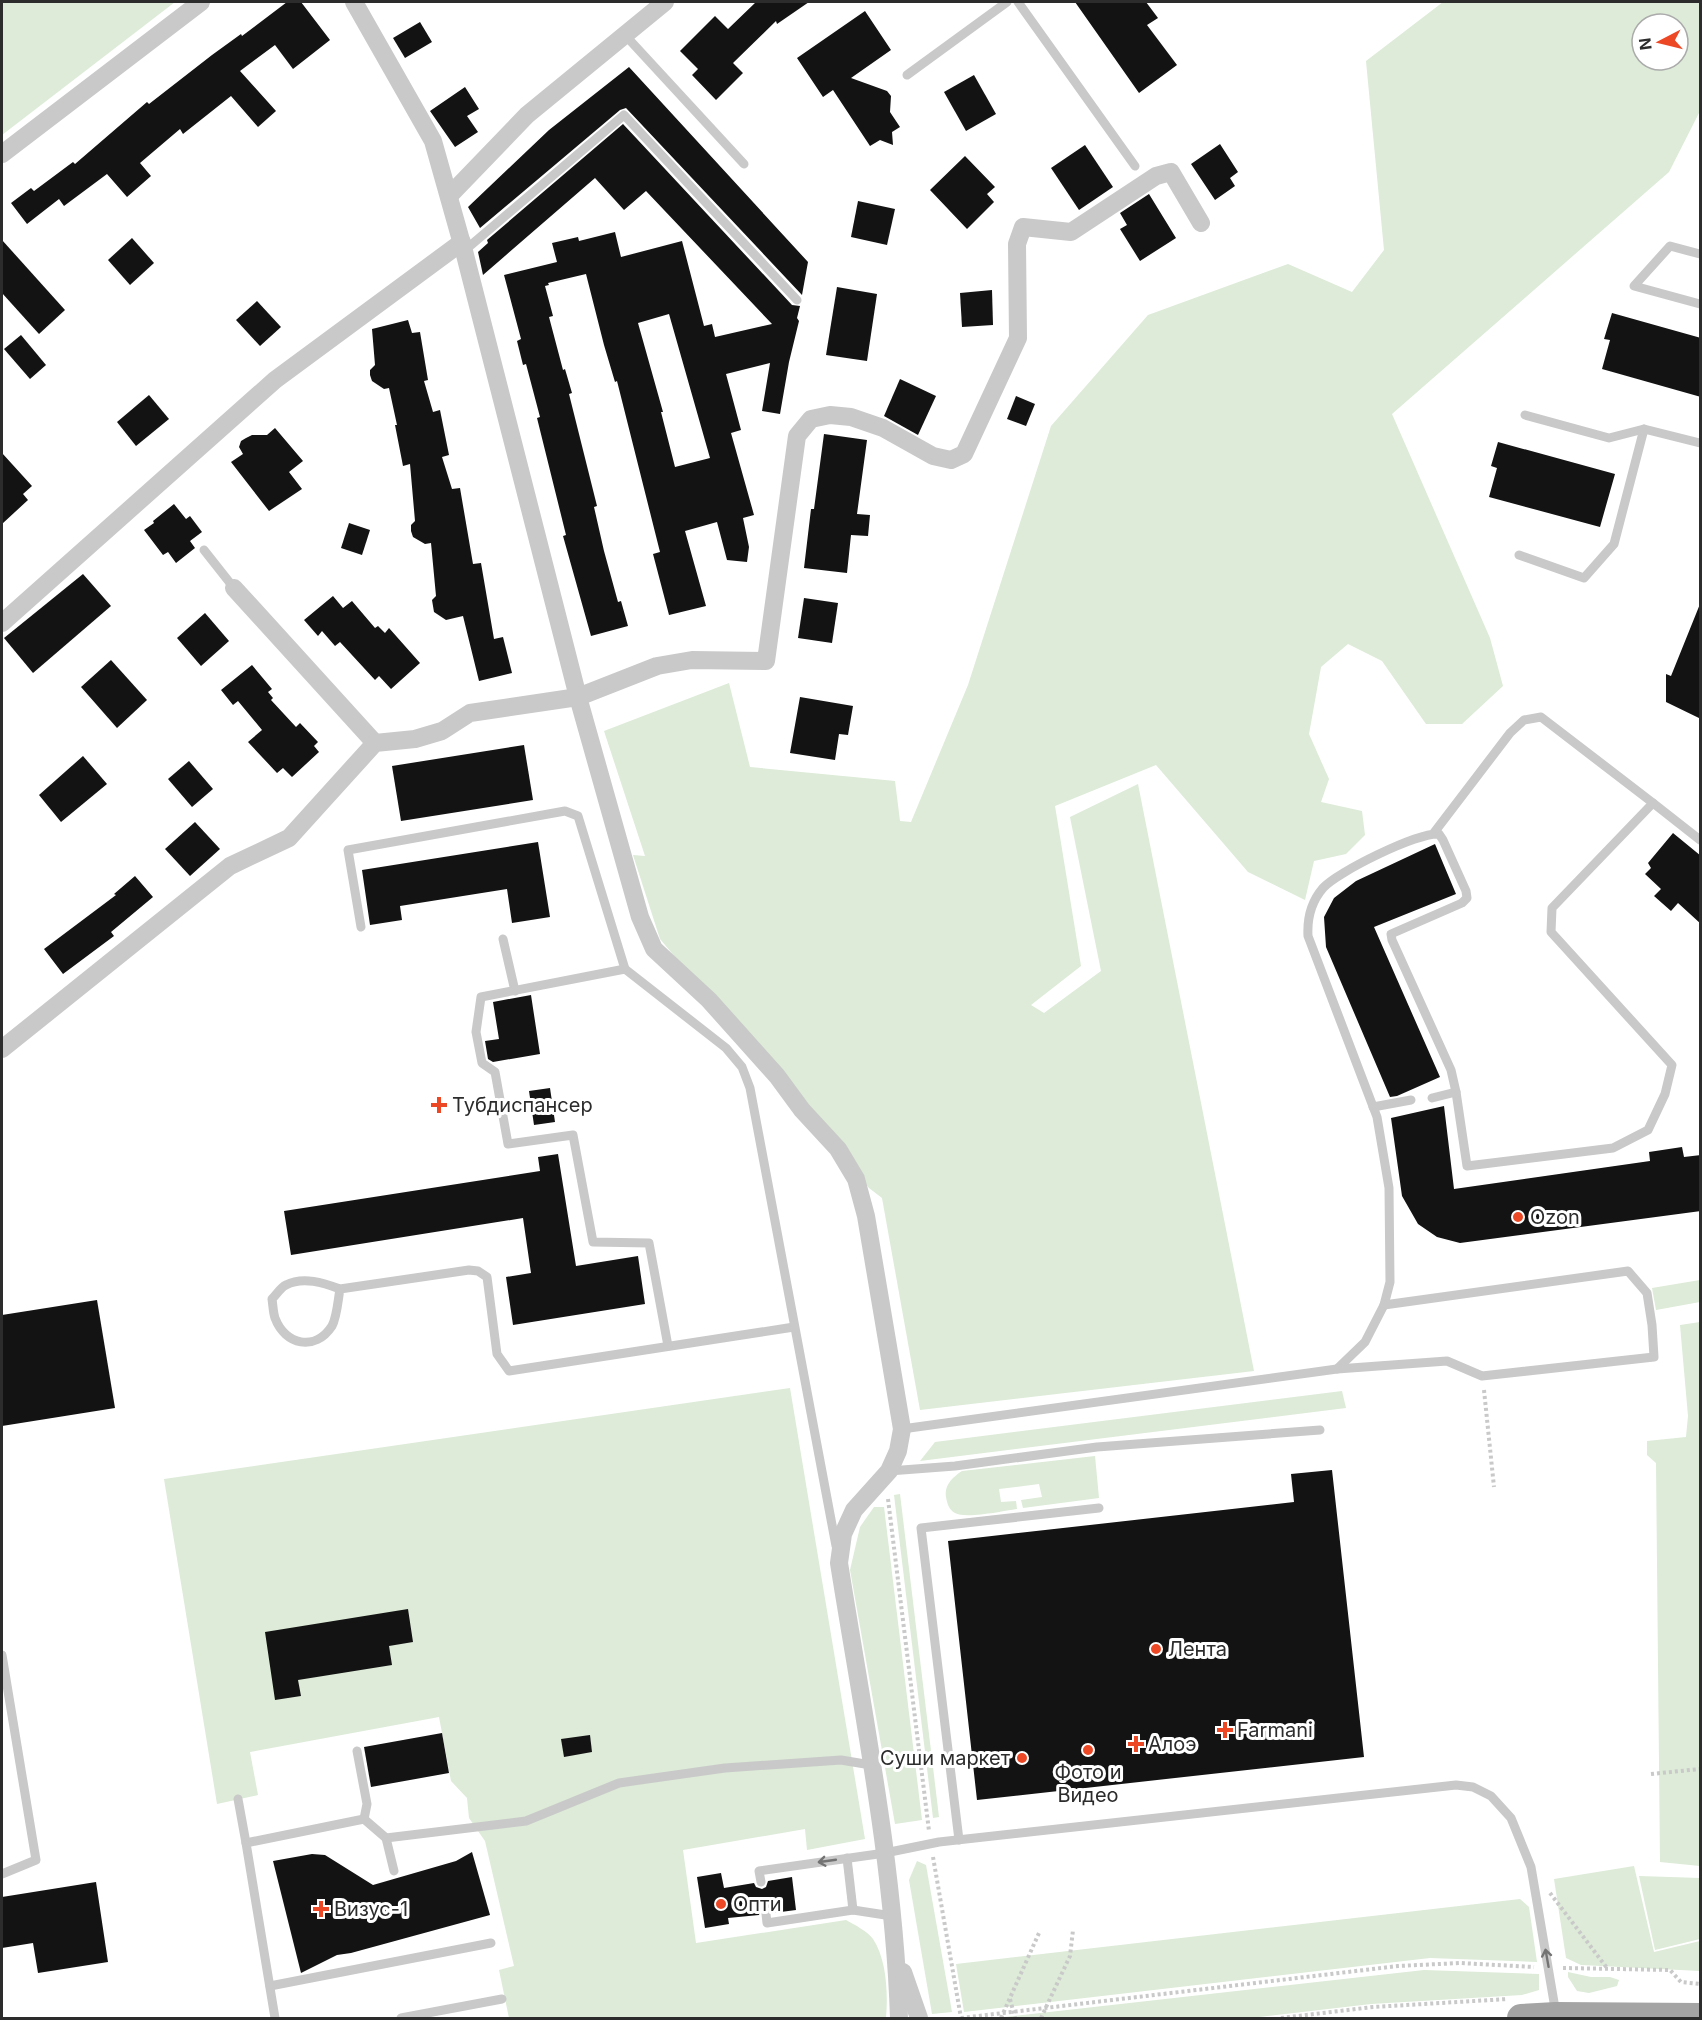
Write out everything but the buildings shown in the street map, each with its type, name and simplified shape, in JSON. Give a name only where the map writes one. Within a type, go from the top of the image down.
[{"type":"main road","points":[[1517,2009],[1556,2016],[1701,2017]]},
{"type":"street","points":[[2,154],[201,2]]},
{"type":"street","points":[[354,2],[433,141],[463,247],[578,697],[640,917],[654,949],[709,1000],[838,1149],[856,1179],[866,1216],[902,1429],[898,1451],[887,1474],[854,1510],[843,1534],[839,1563],[885,1853],[896,1953],[898,2019]]},
{"type":"street","points":[[449,196],[527,115],[665,2]]},
{"type":"street","points":[[2,1049],[230,866],[289,838],[375,743],[415,739],[442,731],[470,713],[578,697],[657,666],[692,660],[766,661],[797,436],[812,419],[830,415],[851,417],[883,428],[933,456],[951,460],[964,453],[1018,338],[1017,244],[1023,226],[1071,232],[1156,176],[1171,172],[1201,223]]},
{"type":"street","points":[[2,623],[274,380],[463,247]]},
{"type":"street","points":[[234,588],[375,743]]},
{"type":"street","points":[[896,1953],[919,2019]]},
{"type":"lane","points":[[907,75],[1007,2]]},
{"type":"lane","points":[[1018,2],[1135,166]]},
{"type":"lane","points":[[625,35],[744,164]]},
{"type":"lane","points":[[463,247],[624,115],[797,300]]},
{"type":"lane","points":[[1701,254],[1670,246],[1634,286],[1701,304]]},
{"type":"lane","points":[[1525,415],[1610,438],[1644,429],[1701,442]]},
{"type":"lane","points":[[1519,555],[1584,578],[1614,544],[1644,429]]},
{"type":"lane","points":[[204,550],[234,588]]},
{"type":"lane","points":[[1433,834],[1510,733],[1524,720],[1541,717],[1701,840]]},
{"type":"lane","points":[[1337,1369],[1365,1342],[1384,1305],[1391,1273],[1389,1188],[1377,1117],[1308,936],[1307,921],[1313,903],[1323,887],[1373,857],[1433,834],[1439,834],[1466,891],[1467,898],[1462,903],[1391,934],[1450,1070],[1456,1092],[1467,1166],[1613,1148],[1647,1130],[1665,1094],[1672,1065],[1551,932],[1552,908],[1653,803]]},
{"type":"lane","points":[[361,927],[348,850],[565,810],[578,816],[625,969],[726,1048],[742,1067],[750,1088],[839,1563]]},
{"type":"lane","points":[[503,939],[515,991]]},
{"type":"lane","points":[[625,969],[481,998],[476,1032],[483,1063],[495,1072],[508,1144],[573,1135],[593,1242],[649,1243],[668,1346]]},
{"type":"lane","points":[[1432,1098],[1456,1092]]},
{"type":"lane","points":[[1373,1107],[1411,1100]]},
{"type":"lane","points":[[340,1289],[332,1325],[317,1341],[302,1343],[287,1336],[275,1318],[272,1299],[285,1285],[299,1281],[323,1282],[340,1289],[469,1270],[478,1271],[487,1277],[497,1353],[509,1371],[794,1327]]},
{"type":"lane","points":[[902,1429],[1337,1369],[1447,1361],[1482,1376],[1654,1357],[1647,1293],[1628,1271],[1384,1305]]},
{"type":"lane","points":[[887,1474],[1097,1447],[1320,1430]]},
{"type":"lane","points":[[959,1840],[921,1528],[1099,1508]]},
{"type":"lane","points":[[2,1655],[36,1860],[2,1874]]},
{"type":"lane","points":[[357,1751],[367,1804],[364,1819]]},
{"type":"lane","points":[[386,1838],[526,1821],[619,1783],[725,1768],[841,1760],[871,1765]]},
{"type":"lane","points":[[761,1882],[759,1871],[959,1840],[1456,1785],[1473,1787],[1491,1796],[1510,1818],[1531,1867],[1556,2016]]},
{"type":"lane","points":[[238,1799],[275,2019]]},
{"type":"lane","points":[[364,1819],[386,1838],[394,1871]]},
{"type":"lane","points":[[246,1843],[364,1819]]},
{"type":"lane","points":[[847,1858],[853,1910]]},
{"type":"lane","points":[[766,1914],[767,1923],[853,1910],[892,1916]]},
{"type":"lane","points":[[270,1986],[491,1943]]},
{"type":"lane","points":[[401,2019],[502,1999]]},
{"type":"path","points":[[1482,1376],[1494,1487]]},
{"type":"path","points":[[887,1474],[931,1844],[961,2018],[1398,1966],[1460,1963],[1548,1968],[1670,1970],[1681,1982],[1701,1984]]},
{"type":"path","points":[[1651,1774],[1701,1769]]},
{"type":"path","points":[[1533,1878],[1552,1894],[1608,1969]]},
{"type":"path","points":[[1041,2019],[1070,1956],[1074,1929]]},
{"type":"path","points":[[1002,2019],[1039,1933]]},
{"type":"path","points":[[1010,2000],[1015,2019]]},
{"type":"path","points":[[1281,2019],[1373,2007],[1517,2009]]},
{"type":"green space","points":[[2,2],[175,2],[2,135]]},
{"type":"green space","points":[[1443,2],[1700,2],[1700,111],[1669,172],[1392,414],[1490,638],[1503,686],[1462,724],[1426,724],[1382,661],[1348,644],[1321,667],[1309,734],[1329,779],[1321,802],[1362,811],[1365,835],[1346,854],[1314,861],[1305,900],[1248,872],[1156,765],[1055,806],[1081,966],[1031,1005],[1044,1013],[1101,971],[1070,817],[1138,784],[1254,1371],[920,1410],[882,1198],[869,1188],[660,939],[633,855],[645,856],[604,731],[729,683],[750,767],[895,781],[900,821],[911,822],[968,685],[1051,426],[1148,315],[1288,264],[1352,292],[1384,250],[1366,61]]},
{"type":"green space","points":[[1700,1280],[1700,1302],[1656,1310],[1652,1288]]},
{"type":"green space","points":[[1700,1322],[1700,1866],[1660,1862],[1656,1463],[1647,1455],[1647,1441],[1686,1437],[1688,1416],[1680,1325]]},
{"type":"green space","points":[[790,1388],[865,1839],[807,1850],[805,1829],[683,1850],[696,1943],[846,1920],[868,1933],[878,1947],[886,1977],[886,2018],[509,2018],[499,1970],[514,1966],[485,1841],[469,1818],[467,1798],[451,1781],[439,1717],[250,1752],[258,1795],[217,1804],[164,1479]]},
{"type":"green space","points":[[1342,1391],[1346,1408],[920,1461],[935,1442]]},
{"type":"green space","points":[[1095,1456],[1099,1498],[1023,1508],[1021,1500],[1042,1497],[1039,1484],[999,1489],[1001,1502],[1016,1501],[1017,1509],[960,1515],[951,1510],[948,1504],[946,1493],[948,1485],[962,1471]]},
{"type":"green space","points":[[900,1494],[939,1817],[933,1818],[894,1495]]},
{"type":"green space","points":[[874,1507],[884,1507],[922,1820],[895,1824],[850,1570],[860,1527]]},
{"type":"green space","points":[[917,1861],[926,1865],[952,2012],[932,2014],[909,1880]]},
{"type":"green space","points":[[1634,1866],[1654,1952],[1700,1941],[1700,1971],[1581,1965],[1566,1958],[1554,1879]]},
{"type":"green space","points":[[1639,1876],[1700,1878],[1700,1939],[1655,1950]]},
{"type":"green space","points":[[1520,1899],[1529,1907],[1537,1962],[1430,1958],[964,2012],[956,1964]]},
{"type":"green space","points":[[1424,1970],[1539,1974],[1539,1990],[1522,1995],[1371,2004],[1251,2018],[995,2018]]},
{"type":"green space","points":[[1568,1972],[1619,1980],[1617,1986],[1589,1993],[1577,1991],[1568,1977]]},
{"type":"place","name":"Тубдиспансер","points":[[439,1105]]},
{"type":"place","name":"Ozon","points":[[1518,1217]]},
{"type":"place","name":"Лента","points":[[1156,1649]]},
{"type":"place","name":"Farmani","points":[[1225,1730]]},
{"type":"place","name":"Алоэ","points":[[1136,1744]]},
{"type":"place","name":"Фото и Видео","points":[[1088,1750]]},
{"type":"place","name":"Суши маркет","points":[[1022,1758]]},
{"type":"place","name":"Опти","points":[[721,1904]]},
{"type":"place","name":"Визус-1","points":[[321,1909]]}]
